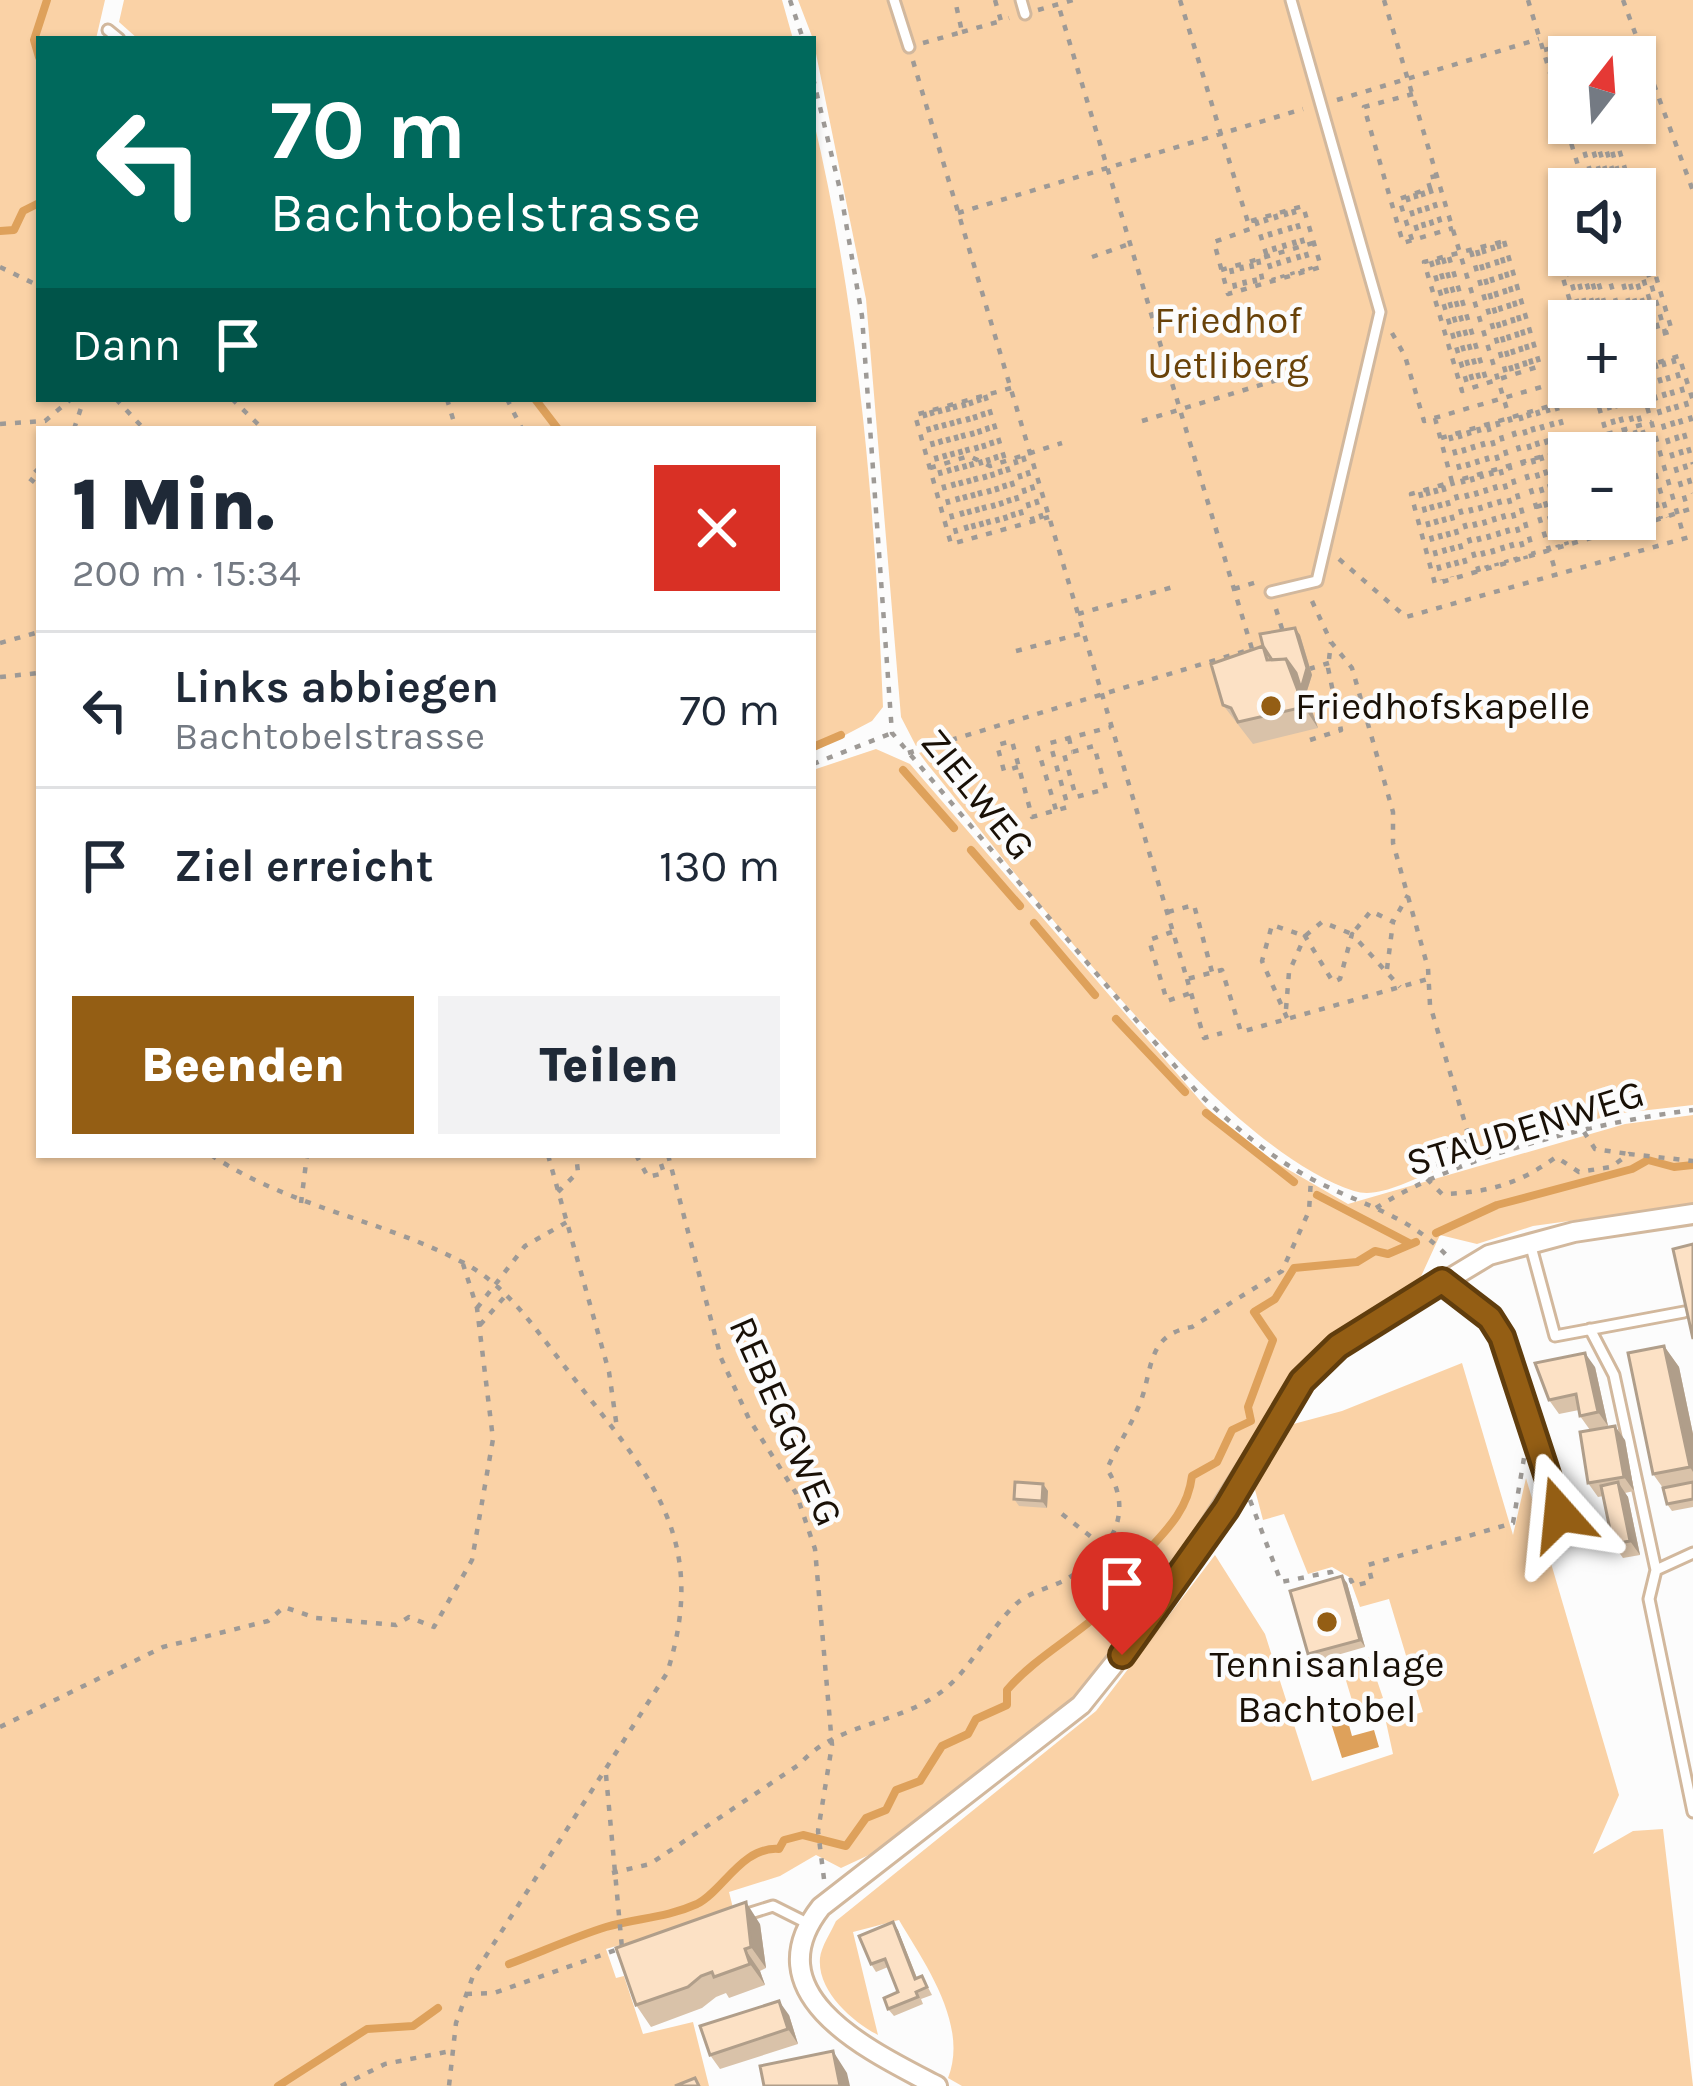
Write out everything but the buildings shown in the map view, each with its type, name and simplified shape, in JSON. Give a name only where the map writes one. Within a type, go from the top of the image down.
[{"type":"street","points":[[938,2086],[874,2053],[820,2009],[800,1962],[808,1924],[844,1886],[1081,1705],[1143,1631],[1302,1381],[1338,1346],[1451,1276],[1530,1244],[1693,1214]]},
{"type":"lane","points":[[894,0],[909,46]]},
{"type":"lane","points":[[1021,0],[1025,14]]},
{"type":"lane","points":[[1271,592],[1317,580],[1380,312],[1291,0]]},
{"type":"lane","points":[[108,30],[115,36]]},
{"type":"lane","points":[[1530,1244],[1555,1336],[1684,1312]]},
{"type":"lane","points":[[1451,1276],[1497,1328],[1560,1514]]},
{"type":"lane","points":[[1589,1330],[1614,1375],[1656,1570],[1648,1599],[1693,1812]]},
{"type":"lane","points":[[1656,1570],[1693,1553]]},
{"type":"lane","points":[[736,1917],[773,1906],[808,1924]]},
{"type":"path","points":[[790,0],[802,36]]},
{"type":"path","points":[[955,0],[962,32]]},
{"type":"path","points":[[1180,0],[1247,222],[1250,229],[1214,242],[1228,294],[1321,267],[1303,206],[1247,222]]},
{"type":"path","points":[[1384,0],[1556,573]]},
{"type":"path","points":[[1528,0],[1548,68]]},
{"type":"path","points":[[1623,0],[1693,191]]},
{"type":"path","points":[[1058,4],[1234,589],[1251,662]]},
{"type":"path","points":[[1001,21],[909,46],[1011,388],[1033,521]]},
{"type":"path","points":[[1460,62],[1539,39]]},
{"type":"path","points":[[1543,50],[1548,49]]},
{"type":"path","name":"ZIELWEG","points":[[816,91],[841,194],[864,335],[892,733],[1198,1093],[1252,1142],[1311,1179],[1419,1230],[1451,1276]]},
{"type":"path","points":[[1413,94],[1364,107],[1403,243],[1453,228]]},
{"type":"path","points":[[958,213],[1182,145]]},
{"type":"path","points":[[1437,175],[1427,178],[1443,231]]},
{"type":"path","points":[[1423,237],[1400,199],[1430,188]]},
{"type":"path","points":[[1419,192],[1423,237]]},
{"type":"path","points":[[1293,209],[1311,270]]},
{"type":"path","points":[[1285,211],[1303,272]]},
{"type":"path","points":[[1275,214],[1293,275]]},
{"type":"path","points":[[1265,217],[1283,278]]},
{"type":"path","points":[[1256,220],[1274,280]]},
{"type":"path","points":[[1495,244],[1520,322],[1540,366],[1530,370],[1462,391],[1452,310],[1424,262],[1504,241],[1520,322],[1530,370]]},
{"type":"path","points":[[1221,270],[1314,242]]},
{"type":"path","points":[[1092,256],[1129,244]]},
{"type":"path","points":[[1477,250],[1513,375]]},
{"type":"path","points":[[1477,250],[1513,375]]},
{"type":"path","points":[[1440,259],[1478,386]]},
{"type":"path","points":[[1440,259],[1478,386]]},
{"type":"path","points":[[1254,261],[1260,285]]},
{"type":"path","points":[[1241,266],[1246,289]]},
{"type":"path","points":[[0,267],[36,285]]},
{"type":"path","points":[[1231,268],[1236,292]]},
{"type":"path","points":[[1608,276],[1616,300]]},
{"type":"path","points":[[1636,276],[1651,300]]},
{"type":"path","points":[[1636,276],[1642,287],[1639,300]]},
{"type":"path","points":[[1641,276],[1644,300]]},
{"type":"path","points":[[1641,276],[1644,300]]},
{"type":"path","points":[[1614,295],[1642,287]]},
{"type":"path","points":[[1452,310],[1475,304]]},
{"type":"path","points":[[1656,308],[1672,332],[1656,336]]},
{"type":"path","points":[[1380,312],[1405,356],[1424,422],[1548,386]]},
{"type":"path","points":[[1484,333],[1520,322]]},
{"type":"path","points":[[1656,363],[1679,356],[1693,401]]},
{"type":"path","points":[[1673,358],[1693,427]]},
{"type":"path","points":[[1659,362],[1693,464]]},
{"type":"path","points":[[1142,421],[1287,377]]},
{"type":"path","points":[[1011,388],[915,415],[951,544],[1045,518]]},
{"type":"path","points":[[974,399],[980,461],[1012,527]]},
{"type":"path","points":[[974,399],[998,464],[1012,527]]},
{"type":"path","points":[[974,399],[998,464],[1012,527]]},
{"type":"path","points":[[1656,401],[1691,509],[1656,521]]},
{"type":"path","points":[[0,424],[45,421],[67,402]]},
{"type":"path","points":[[119,402],[141,426]]},
{"type":"path","points":[[235,402],[259,426]]},
{"type":"path","points":[[1441,438],[1546,407],[1553,432]]},
{"type":"path","points":[[939,408],[981,536]]},
{"type":"path","points":[[939,408],[981,536]]},
{"type":"path","points":[[939,408],[938,465],[959,542]]},
{"type":"path","points":[[1615,408],[1620,431]]},
{"type":"path","points":[[1635,408],[1664,518]]},
{"type":"path","points":[[1324,551],[1406,617],[1689,537],[1645,408]]},
{"type":"path","points":[[1537,410],[1548,447]]},
{"type":"path","points":[[1528,412],[1548,479]]},
{"type":"path","points":[[1520,415],[1558,548]]},
{"type":"path","points":[[1435,418],[1479,572]]},
{"type":"path","points":[[1497,422],[1530,557]]},
{"type":"path","points":[[1616,432],[1652,422]]},
{"type":"path","points":[[1487,424],[1530,557]]},
{"type":"path","points":[[1478,427],[1517,561]]},
{"type":"path","points":[[1468,430],[1497,568]]},
{"type":"path","points":[[1459,433],[1508,565]]},
{"type":"path","points":[[1450,435],[1488,570]]},
{"type":"path","points":[[930,468],[958,460],[998,464],[1062,443]]},
{"type":"path","points":[[1663,458],[1688,451]]},
{"type":"path","points":[[1688,451],[1693,493]]},
{"type":"path","points":[[1548,454],[1411,494],[1435,584],[1586,540]]},
{"type":"path","points":[[1023,456],[1084,633],[1204,1038],[1222,1033]]},
{"type":"path","points":[[1431,489],[1461,577]]},
{"type":"path","points":[[1431,489],[1461,577]]},
{"type":"path","points":[[1536,507],[1546,504]]},
{"type":"path","points":[[1566,540],[1568,545]]},
{"type":"path","points":[[1234,589],[1267,579],[1271,592],[1313,601],[1330,642],[1352,668],[1393,812],[1394,843],[1470,1140],[1435,1150],[1442,1174]]},
{"type":"path","points":[[1078,614],[1174,587]]},
{"type":"path","points":[[908,753],[1248,646],[1283,633],[1278,616]]},
{"type":"path","points":[[0,643],[36,633]]},
{"type":"path","points":[[1016,651],[1084,633]]},
{"type":"path","points":[[1310,740],[1341,730],[1330,642]]},
{"type":"path","points":[[1310,669],[1329,663]]},
{"type":"path","points":[[0,677],[36,673]]},
{"type":"path","points":[[1018,767],[1004,771],[997,745],[1012,741],[1032,817],[1068,807],[1050,743],[1111,727]]},
{"type":"path","points":[[816,763],[892,733]]},
{"type":"path","points":[[1069,738],[1072,752]]},
{"type":"path","points":[[1037,746],[1056,810]]},
{"type":"path","points":[[1094,746],[1106,789],[1076,797],[1064,754],[1072,752],[1094,746]]},
{"type":"path","points":[[1386,972],[1394,922],[1408,896]]},
{"type":"path","points":[[1166,912],[1193,905],[1212,972]]},
{"type":"path","points":[[1287,1017],[1262,961],[1272,925],[1305,936],[1333,982],[1340,980],[1352,934],[1372,910],[1394,922]]},
{"type":"path","points":[[1287,1017],[1289,972],[1305,936],[1322,922],[1352,934],[1400,987]]},
{"type":"path","points":[[1172,932],[1149,940],[1167,1001],[1191,994]]},
{"type":"path","points":[[1187,979],[1222,970],[1241,1032],[1427,979]]},
{"type":"path","name":"STAUDENWEG","points":[[1376,1208],[1427,1178],[1626,1118],[1693,1110]]},
{"type":"path","points":[[1583,1131],[1595,1149],[1693,1161]]},
{"type":"path","points":[[1427,1178],[1442,1194],[1483,1193],[1528,1178],[1556,1157],[1579,1172],[1611,1167],[1629,1154]]},
{"type":"path","points":[[217,1158],[253,1182],[301,1203],[463,1262],[496,1285],[617,1428],[667,1509],[684,1588],[679,1637],[668,1673],[495,1936],[466,1994],[451,2051],[449,2086]]},
{"type":"path","points":[[301,1203],[307,1158]]},
{"type":"path","points":[[549,1158],[609,1372],[617,1428]]},
{"type":"path","points":[[559,1192],[578,1172],[576,1158]]},
{"type":"path","points":[[638,1158],[648,1177],[664,1173],[659,1158]]},
{"type":"path","name":"REBEGGWEG","points":[[669,1158],[721,1358],[748,1419],[808,1520],[831,1738],[819,1856]]},
{"type":"path","points":[[612,1874],[650,1864],[831,1738],[894,1720],[946,1689],[1019,1601],[1066,1579],[1108,1550],[1118,1524],[1120,1491],[1107,1469],[1138,1408],[1153,1348],[1174,1330],[1192,1327],[1282,1270],[1309,1211],[1311,1179]]},
{"type":"path","points":[[478,1307],[525,1246],[567,1222]]},
{"type":"path","points":[[0,1727],[164,1647],[268,1621],[284,1607],[316,1618],[396,1625],[409,1617],[434,1627],[472,1560],[493,1439],[478,1307],[463,1262]]},
{"type":"path","points":[[480,1324],[507,1294]]},
{"type":"path","points":[[1242,1478],[1281,1582],[1331,1572],[1334,1583],[1352,1580],[1354,1586],[1372,1581],[1368,1565],[1513,1523],[1522,1462],[1534,1435]]},
{"type":"path","points":[[1063,1514],[1108,1550],[1133,1595]]},
{"type":"path","points":[[606,1770],[615,1912],[622,1948]]},
{"type":"path","points":[[466,1994],[494,1993],[622,1948],[640,1948]]},
{"type":"path","points":[[341,2086],[386,2064],[451,2051]]},
{"type":"green space","points":[[0,0],[105,0],[97,36],[36,36],[36,402],[816,402],[816,132],[842,264],[862,411],[883,707],[872,721],[816,750],[816,426],[36,426],[36,1158],[816,1158],[816,769],[876,749],[910,764],[1204,1105],[1251,1148],[1348,1204],[1625,1124],[1693,1115],[1693,1204],[1533,1226],[1477,1244],[1440,1235],[1418,1283],[1334,1335],[1295,1374],[1134,1627],[1074,1698],[871,1854],[841,1868],[816,1855],[780,1876],[729,1892],[734,1912],[606,1949],[616,1978],[624,1976],[643,2034],[693,2022],[709,2086],[0,2086]]},
{"type":"green space","points":[[124,0],[782,0],[792,36],[135,36],[119,22]]},
{"type":"green space","name":"Friedhof Uetliberg","points":[[798,0],[1693,0],[1693,1105],[1622,1113],[1479,1147],[1473,1132],[1427,1146],[1433,1172],[1383,1191],[1354,1191],[1301,1165],[1244,1122],[1185,1067],[1068,938],[928,765],[919,753],[927,750],[925,742],[916,746],[901,717],[866,299],[816,36],[812,36]]},
{"type":"green space","points":[[1462,1363],[1513,1535],[1526,1478],[1619,1795],[1593,1854],[1633,1831],[1663,1829],[1693,2086],[962,2086],[948,2078],[953,2058],[949,2016],[899,1920],[853,1932],[878,2035],[848,2014],[830,1993],[821,1970],[821,1954],[836,1921],[1096,1711],[1215,1555],[1265,1634],[1312,1781],[1393,1754],[1386,1722],[1423,1712],[1389,1599],[1360,1607],[1349,1577],[1332,1567],[1308,1574],[1284,1514],[1263,1520],[1254,1486],[1286,1426],[1342,1411]]},
{"type":"green space","points":[[1369,1657],[1383,1698],[1354,1707],[1341,1664]]},
{"type":"shaded area","points":[[1347,1718],[1352,1736],[1374,1730],[1379,1747],[1342,1758],[1331,1723]]},
{"type":"waterway","points":[[36,47],[47,0]]},
{"type":"waterway","points":[[0,231],[14,230],[23,211],[36,204]]},
{"type":"waterway","points":[[537,402],[556,426]]},
{"type":"waterway","points":[[816,746],[841,735]]},
{"type":"waterway","points":[[903,770],[954,828]]},
{"type":"waterway","points":[[971,850],[1020,906]]},
{"type":"waterway","points":[[1034,923],[1095,995]]},
{"type":"waterway","points":[[1116,1019],[1185,1092]]},
{"type":"waterway","points":[[1206,1113],[1294,1182]]},
{"type":"waterway","points":[[1436,1233],[1497,1205],[1632,1169],[1648,1160],[1674,1167],[1693,1165]]},
{"type":"waterway","points":[[1317,1195],[1411,1244]]},
{"type":"waterway","points":[[509,1964],[606,1927],[697,1904],[744,1862],[779,1849],[784,1840],[803,1835],[846,1846],[866,1818],[886,1810],[896,1790],[920,1781],[942,1746],[968,1734],[976,1719],[1007,1705],[1007,1690],[1099,1613],[1170,1526],[1192,1476],[1217,1462],[1232,1430],[1251,1421],[1248,1407],[1273,1340],[1254,1312],[1275,1299],[1294,1268],[1357,1262],[1375,1251],[1388,1254],[1416,1242]]},
{"type":"waterway","points":[[278,2086],[367,2029],[413,2026],[438,2008]]},
{"type":"place","name":"Friedhofskapelle","points":[[1271,706]]},
{"type":"place","name":"Tennisanlage Bachtobel","points":[[1327,1622]]},
{"type":"route","points":[[1122,1655],[1226,1509],[1274,1421],[1302,1381],[1338,1346],[1442,1281],[1490,1318],[1502,1337],[1560,1514]]}]
